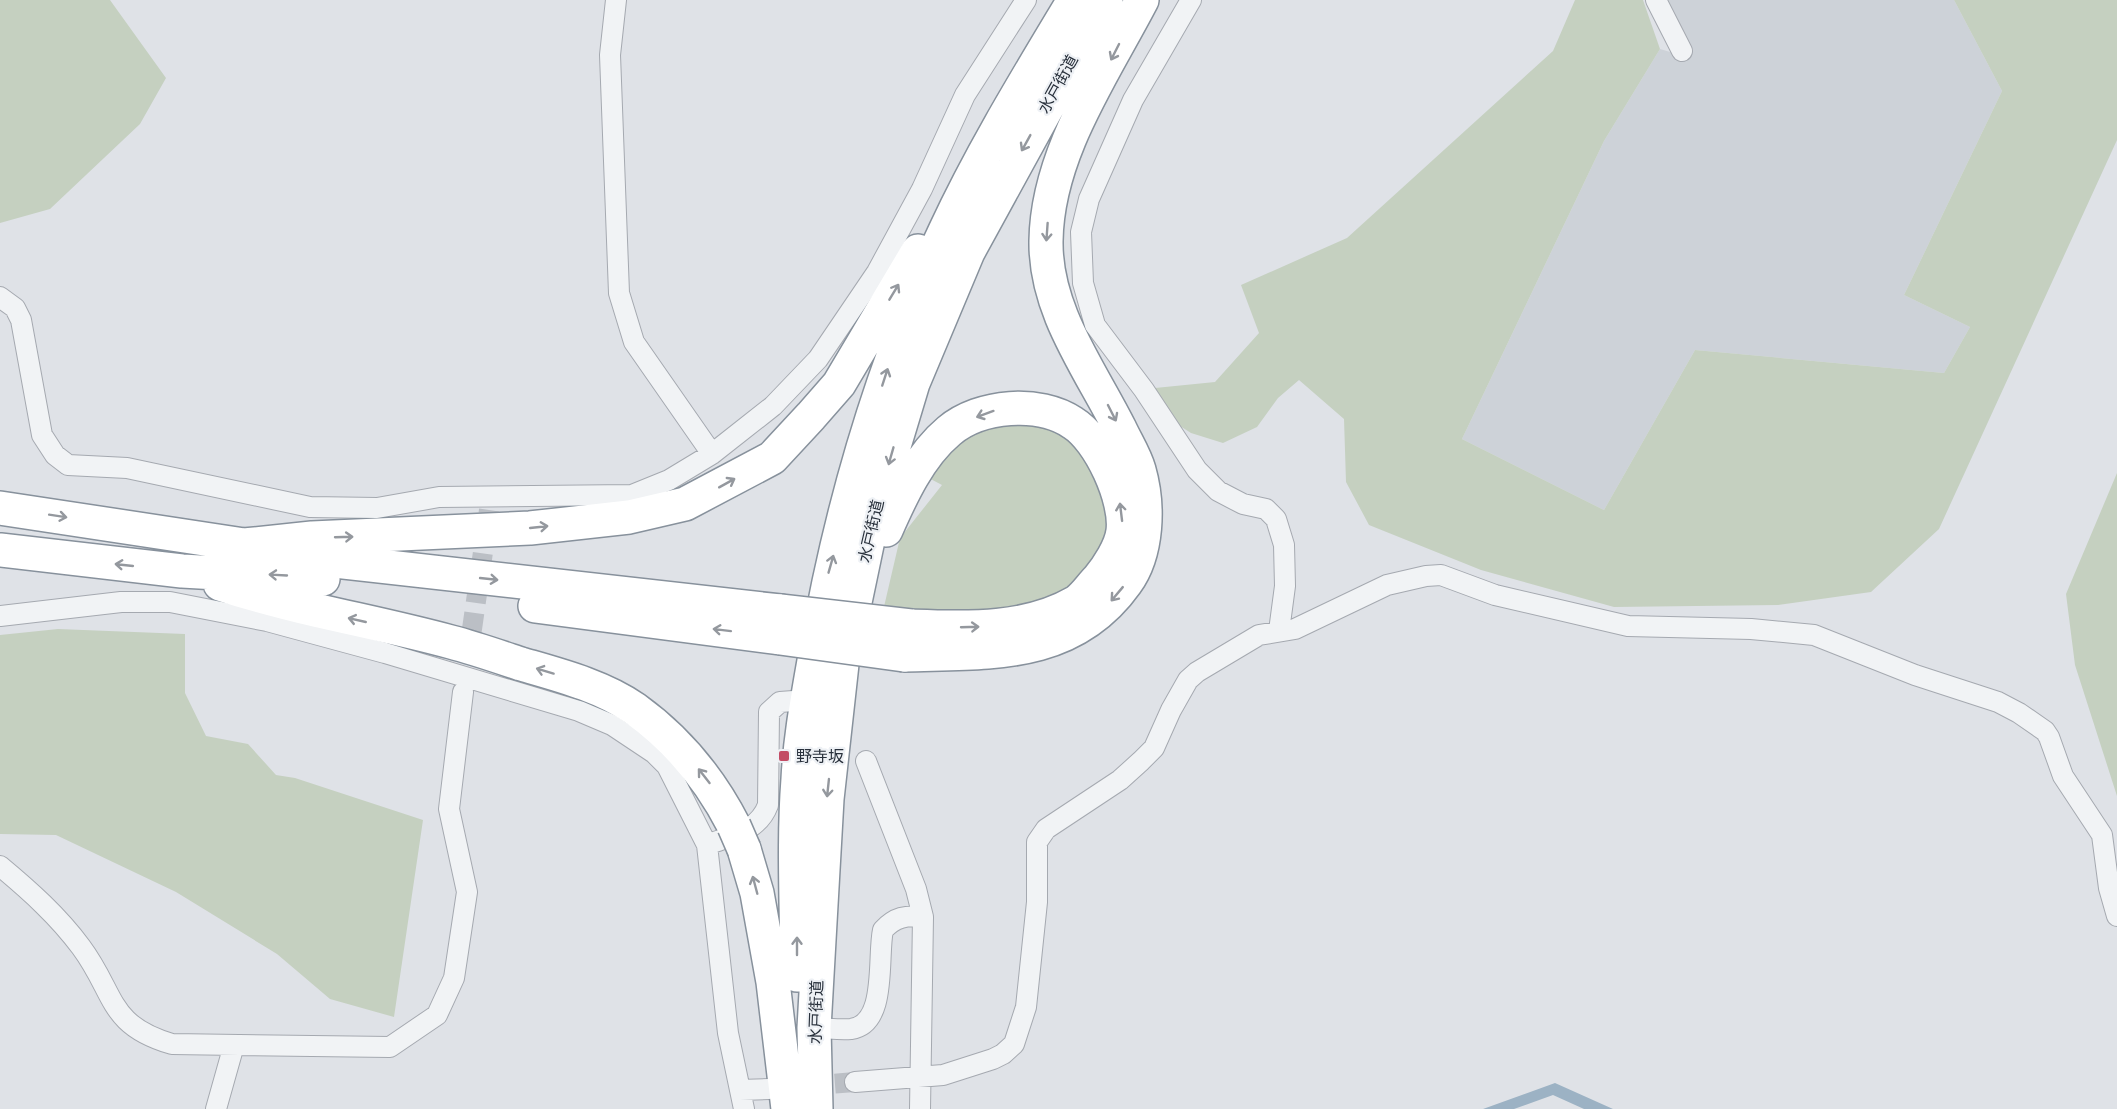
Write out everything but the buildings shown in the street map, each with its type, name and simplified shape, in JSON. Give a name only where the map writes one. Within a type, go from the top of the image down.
[{"type":"highway","name":"水戸街道","points":[[803,1109],[796,987],[798,778],[807,700],[828,576],[886,372],[945,231],[1027,79],[1074,0]]},
{"type":"highway","name":"水戸街道","points":[[816,1109],[814,1028],[827,799],[842,664],[873,516],[913,383],[968,252],[1106,0]]},
{"type":"highway","points":[[0,508],[244,545],[308,558],[908,640],[1018,649],[1062,637],[1092,621],[1118,595],[1135,571],[1142,546],[1145,522],[1139,469],[1110,409],[1070,336],[1057,305],[1046,243],[1050,193],[1061,162],[1082,113],[1142,0]]},
{"type":"highway","points":[[244,545],[312,538],[530,528],[629,517],[685,504],[772,458],[839,384],[975,153],[1027,79]]},
{"type":"highway","points":[[834,730],[883,538],[903,492],[932,448],[950,430],[993,411],[1012,409],[1046,412],[1074,423],[1089,437],[1101,456],[1116,488],[1122,508],[1123,532],[1103,573],[1078,601],[1046,615],[908,640]]},
{"type":"highway","points":[[0,550],[182,571],[308,577],[780,624]]},
{"type":"highway","points":[[182,571],[258,597],[451,642],[566,677],[633,708],[682,749],[708,781],[739,837],[757,893],[773,982],[779,1099]]},
{"type":"street","points":[[616,0],[610,55],[619,293],[634,342],[712,454]]},
{"type":"street","points":[[0,297],[15,308],[21,320],[42,435],[55,455],[68,465],[127,468],[310,507],[377,508],[439,497],[491,503],[632,495],[669,480],[712,454],[773,406],[818,359],[877,272],[922,189],[965,95],[1026,0]]},
{"type":"street","points":[[1191,0],[1133,100],[1089,199],[1081,232],[1083,283],[1095,325],[1144,390],[1197,470],[1218,491],[1243,504],[1266,509],[1276,519],[1284,545],[1285,586],[1279,631]]},
{"type":"street","points":[[1656,0],[1683,51]]},
{"type":"street","points":[[855,1082],[943,1075],[993,1059],[1004,1054],[1014,1044],[1019,1033],[1027,995],[1037,902],[1036,842],[1046,829],[1120,780],[1142,761],[1154,748],[1188,680],[1197,672],[1241,643],[1258,635],[1314,622],[1387,585],[1426,576],[1441,575],[1495,595],[1628,626],[1750,629],[1815,635],[1915,675],[1998,702],[2045,731],[2073,793],[2094,819],[2102,835],[2109,888],[2117,916]]},
{"type":"street","points":[[0,616],[112,603],[170,602],[267,621],[450,671],[579,711],[612,725],[654,753],[667,766],[707,846],[728,1033],[742,1100],[779,1099]]},
{"type":"street","points":[[0,866],[43,902],[82,949],[119,1015],[147,1037],[172,1044],[390,1047],[437,1015],[454,978],[467,892],[449,809],[463,692]]},
{"type":"street","points":[[707,846],[751,829],[765,813],[768,805],[769,712],[780,702],[807,700]]},
{"type":"street","points":[[866,762],[916,889],[923,917],[920,1109]]},
{"type":"street","points":[[814,1028],[853,1029],[868,1020],[874,1012],[877,999],[884,930],[896,919],[908,916],[923,917]]},
{"type":"street","points":[[216,1109],[234,1045]]},
{"type":"shaded area","points":[[1666,0],[1954,0],[2002,91],[1904,295],[1970,327],[1944,373],[1695,350],[1604,510],[1462,439],[1604,141],[1660,49],[1677,54],[1692,47]]},
{"type":"green space","points":[[0,0],[110,0],[166,78],[140,124],[50,209],[0,223]]},
{"type":"green space","points":[[1575,0],[1643,0],[1660,49],[1604,141],[1462,439],[1604,510],[1695,350],[1944,373],[1970,327],[1904,295],[2002,91],[1954,0],[2117,0],[2117,140],[1939,529],[1871,592],[1778,605],[1614,607],[1481,570],[1369,525],[1346,482],[1344,419],[1299,380],[1278,398],[1257,427],[1223,443],[1191,433],[1169,419],[1155,388],[1215,382],[1259,333],[1241,285],[1347,238],[1553,51]]},
{"type":"green space","points":[[1020,421],[1070,436],[1102,476],[1109,528],[1085,579],[1015,615],[883,611],[900,538],[942,485],[923,475],[972,431]]},
{"type":"green space","points":[[2117,473],[2117,796],[2075,665],[2066,594]]},
{"type":"green space","points":[[58,629],[185,634],[185,693],[206,736],[248,744],[276,775],[295,778],[423,820],[394,1017],[330,999],[277,954],[176,892],[56,835],[0,834],[0,635]]},
{"type":"water","points":[[1555,1083],[1613,1109],[1584,1109],[1553,1095],[1514,1109],[1483,1109]]},
{"type":"tunnel","points":[[463,692],[489,510]]},
{"type":"tunnel","points":[[805,1086],[855,1082]]},
{"type":"place","name":"野寺坂","points":[[784,756]]}]
